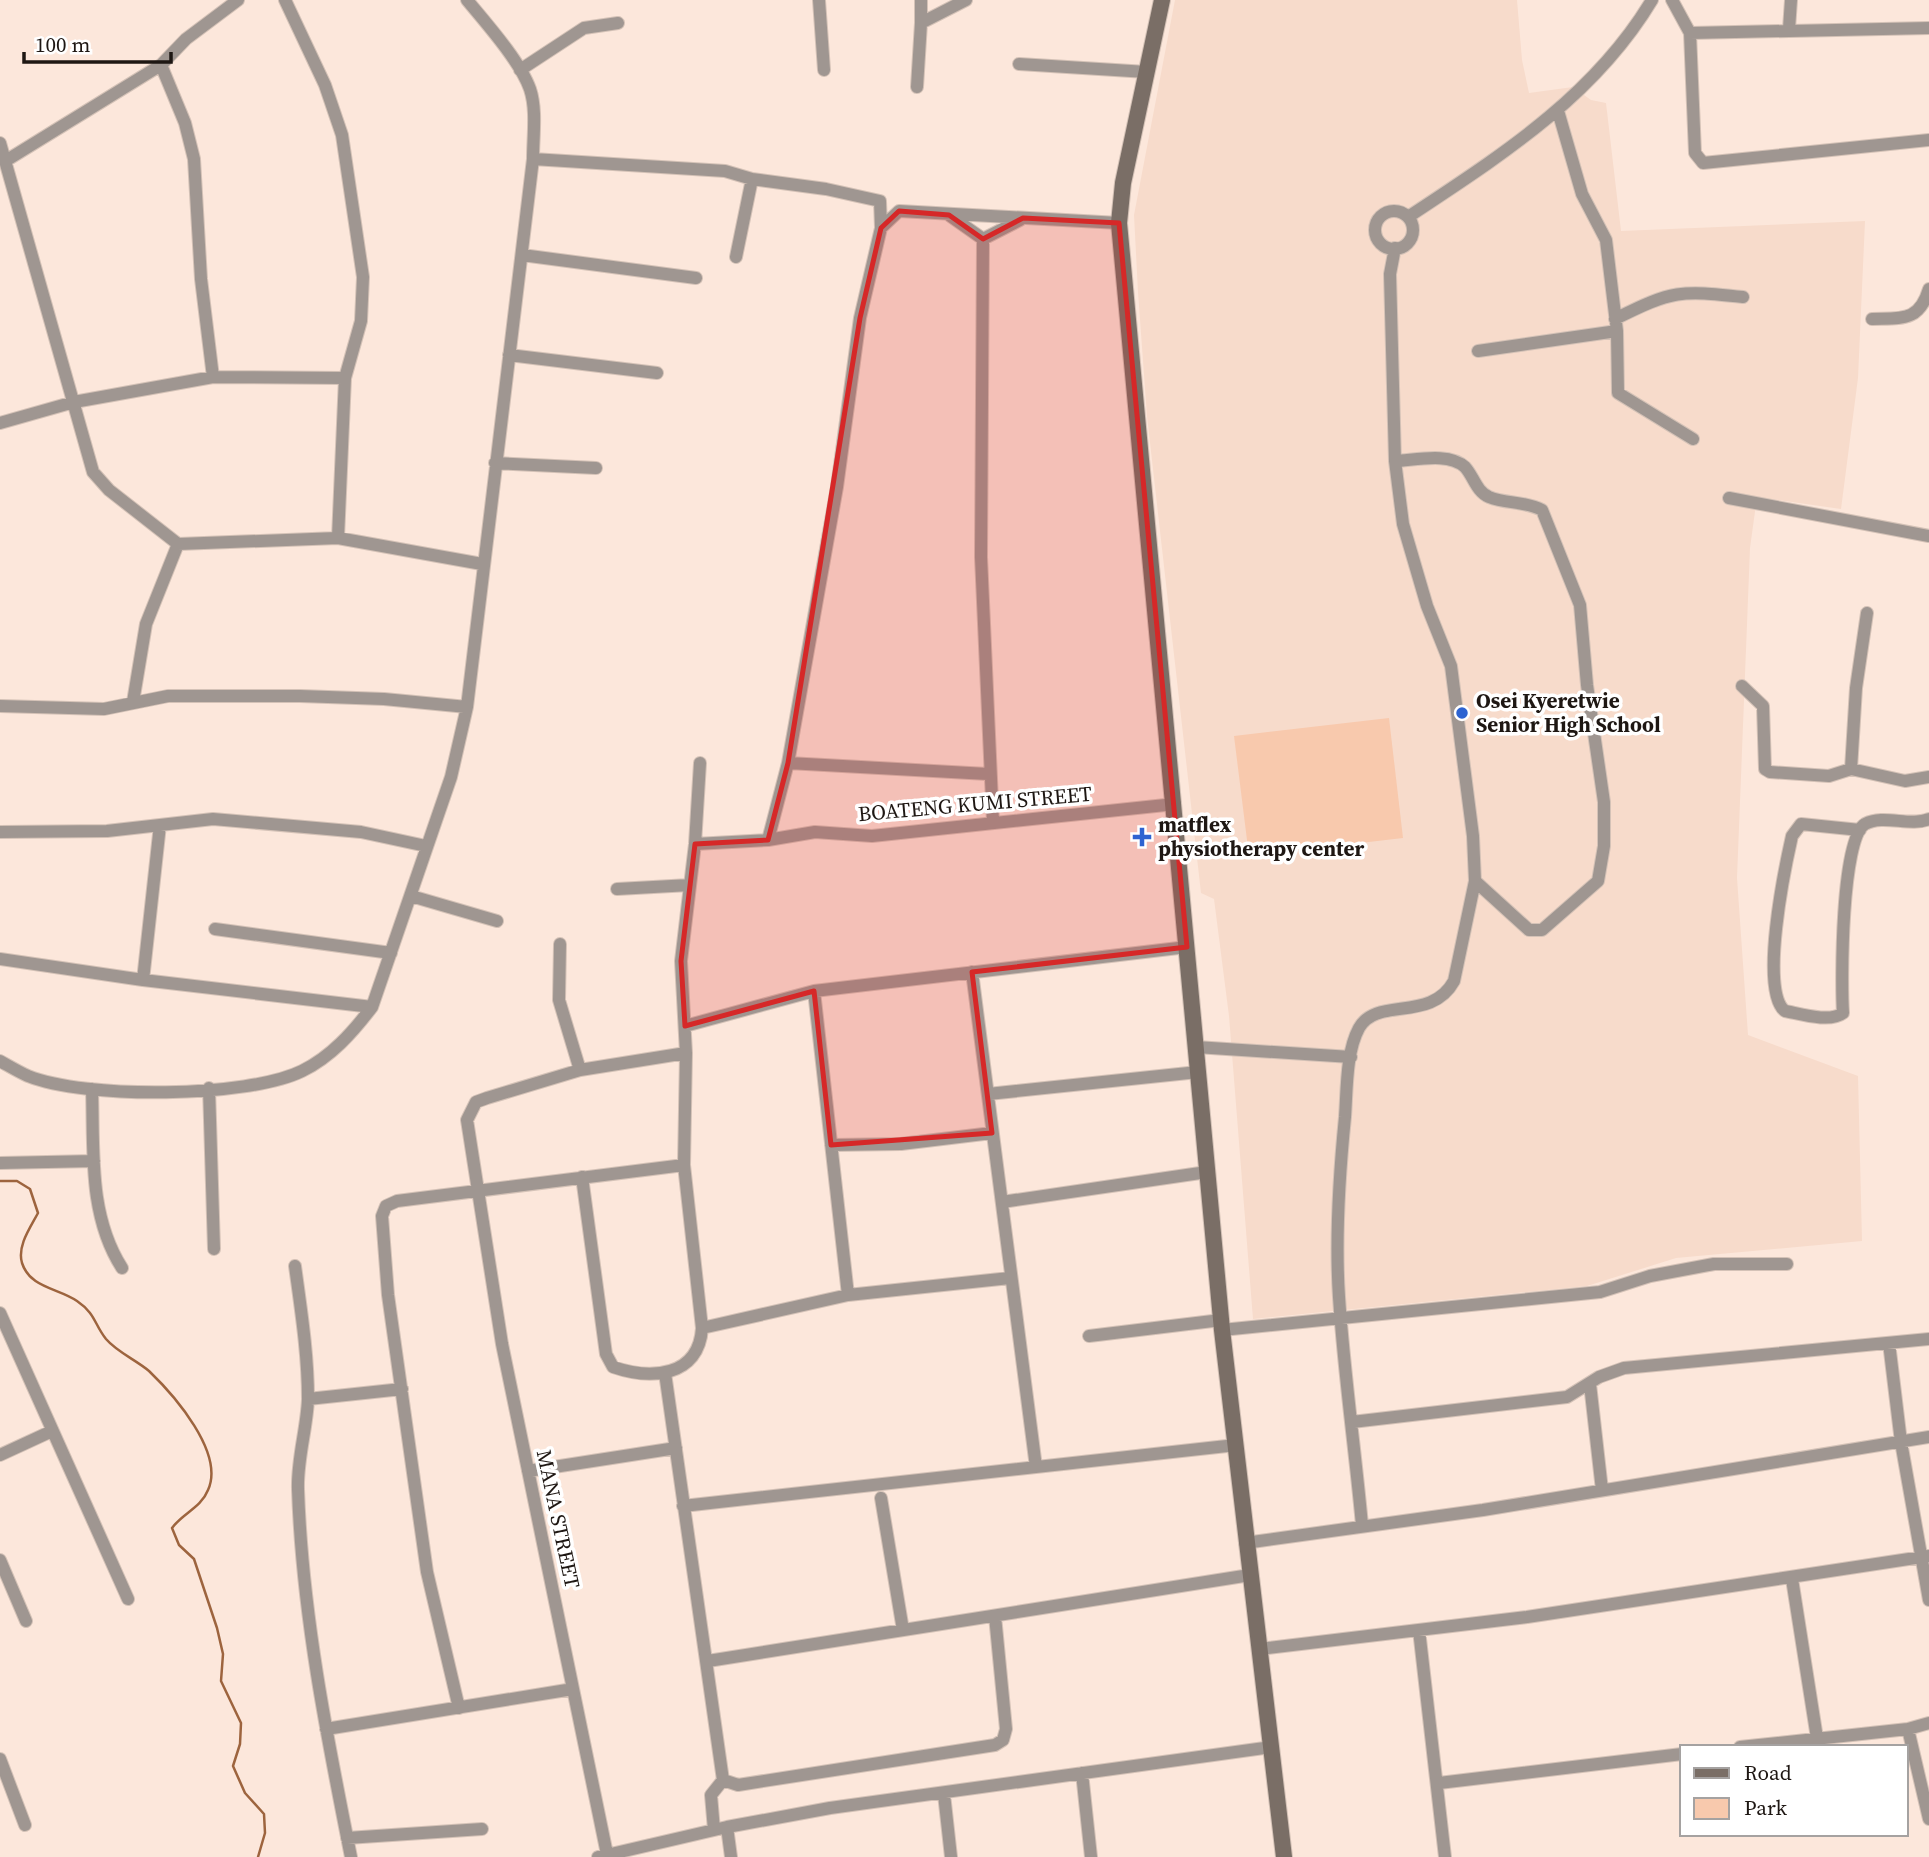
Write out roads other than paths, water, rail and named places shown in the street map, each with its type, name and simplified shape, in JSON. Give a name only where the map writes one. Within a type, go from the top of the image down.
[{"type":"street","points":[[7,160],[161,65],[187,39],[238,0]]},
{"type":"street","points":[[285,0],[325,85],[338,123],[356,218],[363,276],[360,321],[345,378],[338,538]]},
{"type":"street","points":[[819,0],[824,70]]},
{"type":"street","points":[[917,88],[921,0]]},
{"type":"street","points":[[921,23],[966,0]]},
{"type":"street","points":[[1162,0],[1123,183],[1119,223],[1222,1325],[1245,1543],[1284,1857]]},
{"type":"street","points":[[1408,217],[1527,137],[1558,111],[1623,40],[1652,0]]},
{"type":"street","points":[[1672,0],[1690,33],[1695,153],[1703,163],[1929,140]]},
{"type":"street","points":[[1789,29],[1791,0]]},
{"type":"street","points":[[0,1061],[30,1077],[92,1089],[153,1092],[260,1084],[301,1072],[335,1048],[372,1007],[451,777],[467,707],[482,564],[533,159],[530,89],[472,2]]},
{"type":"street","points":[[520,71],[584,28],[618,23]]},
{"type":"street","points":[[1690,33],[1929,28]]},
{"type":"street","points":[[1018,64],[1147,72]]},
{"type":"street","points":[[161,65],[185,123],[194,159],[201,279],[214,377]]},
{"type":"street","points":[[1558,111],[1582,194],[1606,240],[1616,325],[1618,393],[1693,439]]},
{"type":"street","points":[[0,143],[7,160],[93,472],[109,490],[178,544],[338,538],[482,564]]},
{"type":"street","points":[[533,159],[725,170],[752,179],[880,201],[881,228],[860,318],[837,487],[788,763],[768,839]]},
{"type":"street","points":[[736,257],[752,179]]},
{"type":"street","points":[[881,228],[899,211],[1119,223]]},
{"type":"street","points":[[1399,211],[1408,217],[1413,226],[1411,237],[1405,245],[1395,248],[1384,246],[1377,238],[1377,222],[1388,212],[1399,211]]},
{"type":"street","points":[[949,215],[983,239]]},
{"type":"street","points":[[983,239],[1023,218]]},
{"type":"street","points":[[983,239],[981,557],[988,774],[993,824]]},
{"type":"street","points":[[1362,1525],[1339,1299],[1338,1197],[1351,1057],[1359,1028],[1369,1016],[1436,1002],[1447,994],[1454,981],[1475,881],[1473,836],[1451,666],[1427,606],[1408,546],[1395,461],[1390,274],[1395,248]]},
{"type":"street","points":[[522,255],[695,278]]},
{"type":"street","points":[[1872,319],[1913,315],[1920,310],[1929,289]]},
{"type":"street","points":[[1478,351],[1616,325],[1659,297],[1678,292],[1743,297]]},
{"type":"street","points":[[509,355],[657,373]]},
{"type":"street","points":[[0,423],[74,402],[214,377],[345,378]]},
{"type":"street","points":[[1395,461],[1451,459],[1465,467],[1481,492],[1491,498],[1531,505],[1542,510],[1580,605],[1587,685],[1604,802],[1604,846],[1598,881],[1542,930],[1536,932],[1529,930],[1475,881]]},
{"type":"street","points":[[495,463],[596,468]]},
{"type":"street","points":[[1729,498],[1929,536]]},
{"type":"street","points":[[134,702],[146,624],[178,544]]},
{"type":"street","points":[[1851,769],[1856,688],[1867,613]]},
{"type":"street","points":[[1742,686],[1763,706],[1765,769],[1770,772],[1829,776],[1851,769],[1905,782],[1929,777]]},
{"type":"street","points":[[0,706],[104,709],[168,696],[300,696],[384,699],[467,707]]},
{"type":"street","points":[[582,1177],[606,1354],[613,1367],[631,1373],[665,1373],[690,1363],[701,1345],[702,1328],[684,1166],[686,1053],[681,961],[695,844],[700,763]]},
{"type":"street","points":[[788,763],[988,774]]},
{"type":"street","name":"BOATENG KUMI STREET","points":[[695,844],[768,839],[815,832],[872,836],[1175,804]]},
{"type":"street","points":[[0,832],[107,831],[213,819],[361,832],[426,846]]},
{"type":"street","points":[[1860,830],[1801,824],[1792,836],[1775,944],[1777,1001],[1785,1011],[1820,1017],[1838,1017],[1843,1013],[1841,985],[1847,871],[1853,839],[1865,824],[1929,819]]},
{"type":"street","points":[[143,980],[160,825]]},
{"type":"street","points":[[617,889],[690,885]]},
{"type":"street","points":[[411,896],[496,921]]},
{"type":"street","points":[[215,929],[391,953]]},
{"type":"street","points":[[560,944],[559,1000],[580,1070]]},
{"type":"street","points":[[685,1026],[814,991],[1187,947]]},
{"type":"street","points":[[0,958],[143,980],[372,1007]]},
{"type":"street","points":[[972,972],[1036,1467]]},
{"type":"street","points":[[814,991],[848,1295]]},
{"type":"street","points":[[1195,1047],[1351,1057]]},
{"type":"street","name":"MANA STREET","points":[[603,1855],[573,1689],[499,1331],[467,1120],[476,1102],[580,1070],[686,1053]]},
{"type":"street","points":[[988,1094],[1198,1072]]},
{"type":"street","points":[[209,1088],[214,1249]]},
{"type":"street","points":[[92,1089],[97,1210],[107,1245],[122,1268]]},
{"type":"street","points":[[831,1145],[901,1144],[992,1133]]},
{"type":"street","points":[[0,1163],[94,1161]]},
{"type":"street","points":[[459,1709],[427,1572],[387,1295],[382,1216],[386,1206],[397,1201],[477,1190],[684,1166]]},
{"type":"street","points":[[1002,1202],[1207,1172]]},
{"type":"street","points":[[1089,1336],[1222,1325],[1343,1320],[1600,1292],[1650,1276],[1714,1264],[1787,1264]]},
{"type":"street","points":[[295,1266],[304,1333],[307,1399],[298,1486],[305,1580],[326,1729],[351,1857]]},
{"type":"street","points":[[702,1328],[848,1295],[1010,1278]]},
{"type":"street","points":[[0,1313],[128,1599]]},
{"type":"street","points":[[1352,1422],[1567,1397],[1624,1368],[1929,1339]]},
{"type":"street","points":[[1889,1343],[1901,1441],[1925,1557],[1929,1600]]},
{"type":"street","points":[[665,1373],[723,1780],[711,1795],[731,1857]]},
{"type":"street","points":[[1590,1384],[1602,1490]]},
{"type":"street","points":[[307,1399],[402,1389]]},
{"type":"street","points":[[0,1455],[52,1431]]},
{"type":"street","points":[[1245,1543],[1483,1510],[1929,1437]]},
{"type":"street","points":[[683,1506],[1236,1445]]},
{"type":"street","points":[[528,1471],[676,1448]]},
{"type":"street","points":[[881,1497],[903,1630]]},
{"type":"street","points":[[1260,1649],[1792,1579],[1925,1557]]},
{"type":"street","points":[[0,1560],[26,1621]]},
{"type":"street","points":[[708,1661],[1250,1575]]},
{"type":"street","points":[[1792,1579],[1817,1738]]},
{"type":"street","points":[[723,1780],[738,1785],[995,1745],[1003,1740],[1006,1729],[995,1616]]},
{"type":"street","points":[[1419,1630],[1439,1783],[1445,1857]]},
{"type":"street","points":[[326,1729],[573,1689]]},
{"type":"street","points":[[1757,1745],[1908,1729],[1929,1723]]},
{"type":"street","points":[[1908,1729],[1929,1819]]},
{"type":"street","points":[[603,1855],[830,1808],[1272,1746]]},
{"type":"street","points":[[1439,1783],[1680,1754]]},
{"type":"street","points":[[0,1759],[26,1825]]},
{"type":"street","points":[[1082,1773],[1091,1857]]},
{"type":"street","points":[[944,1794],[951,1857]]},
{"type":"street","points":[[348,1838],[482,1829]]},
{"type":"waterway","points":[[0,1181],[17,1181],[30,1189],[38,1213],[21,1250],[22,1263],[31,1278],[83,1306],[110,1344],[149,1371],[171,1395],[203,1442],[211,1475],[208,1490],[201,1501],[172,1528],[179,1545],[194,1559],[217,1628],[223,1654],[221,1681],[241,1723],[240,1744],[233,1766],[245,1793],[264,1814],[265,1833],[258,1857]]},
{"type":"place","name":"Osei Kyeretwie Senior High School","points":[[1462,713]]},
{"type":"place","name":"matflex physiotherapy center","points":[[1142,837]]}]
